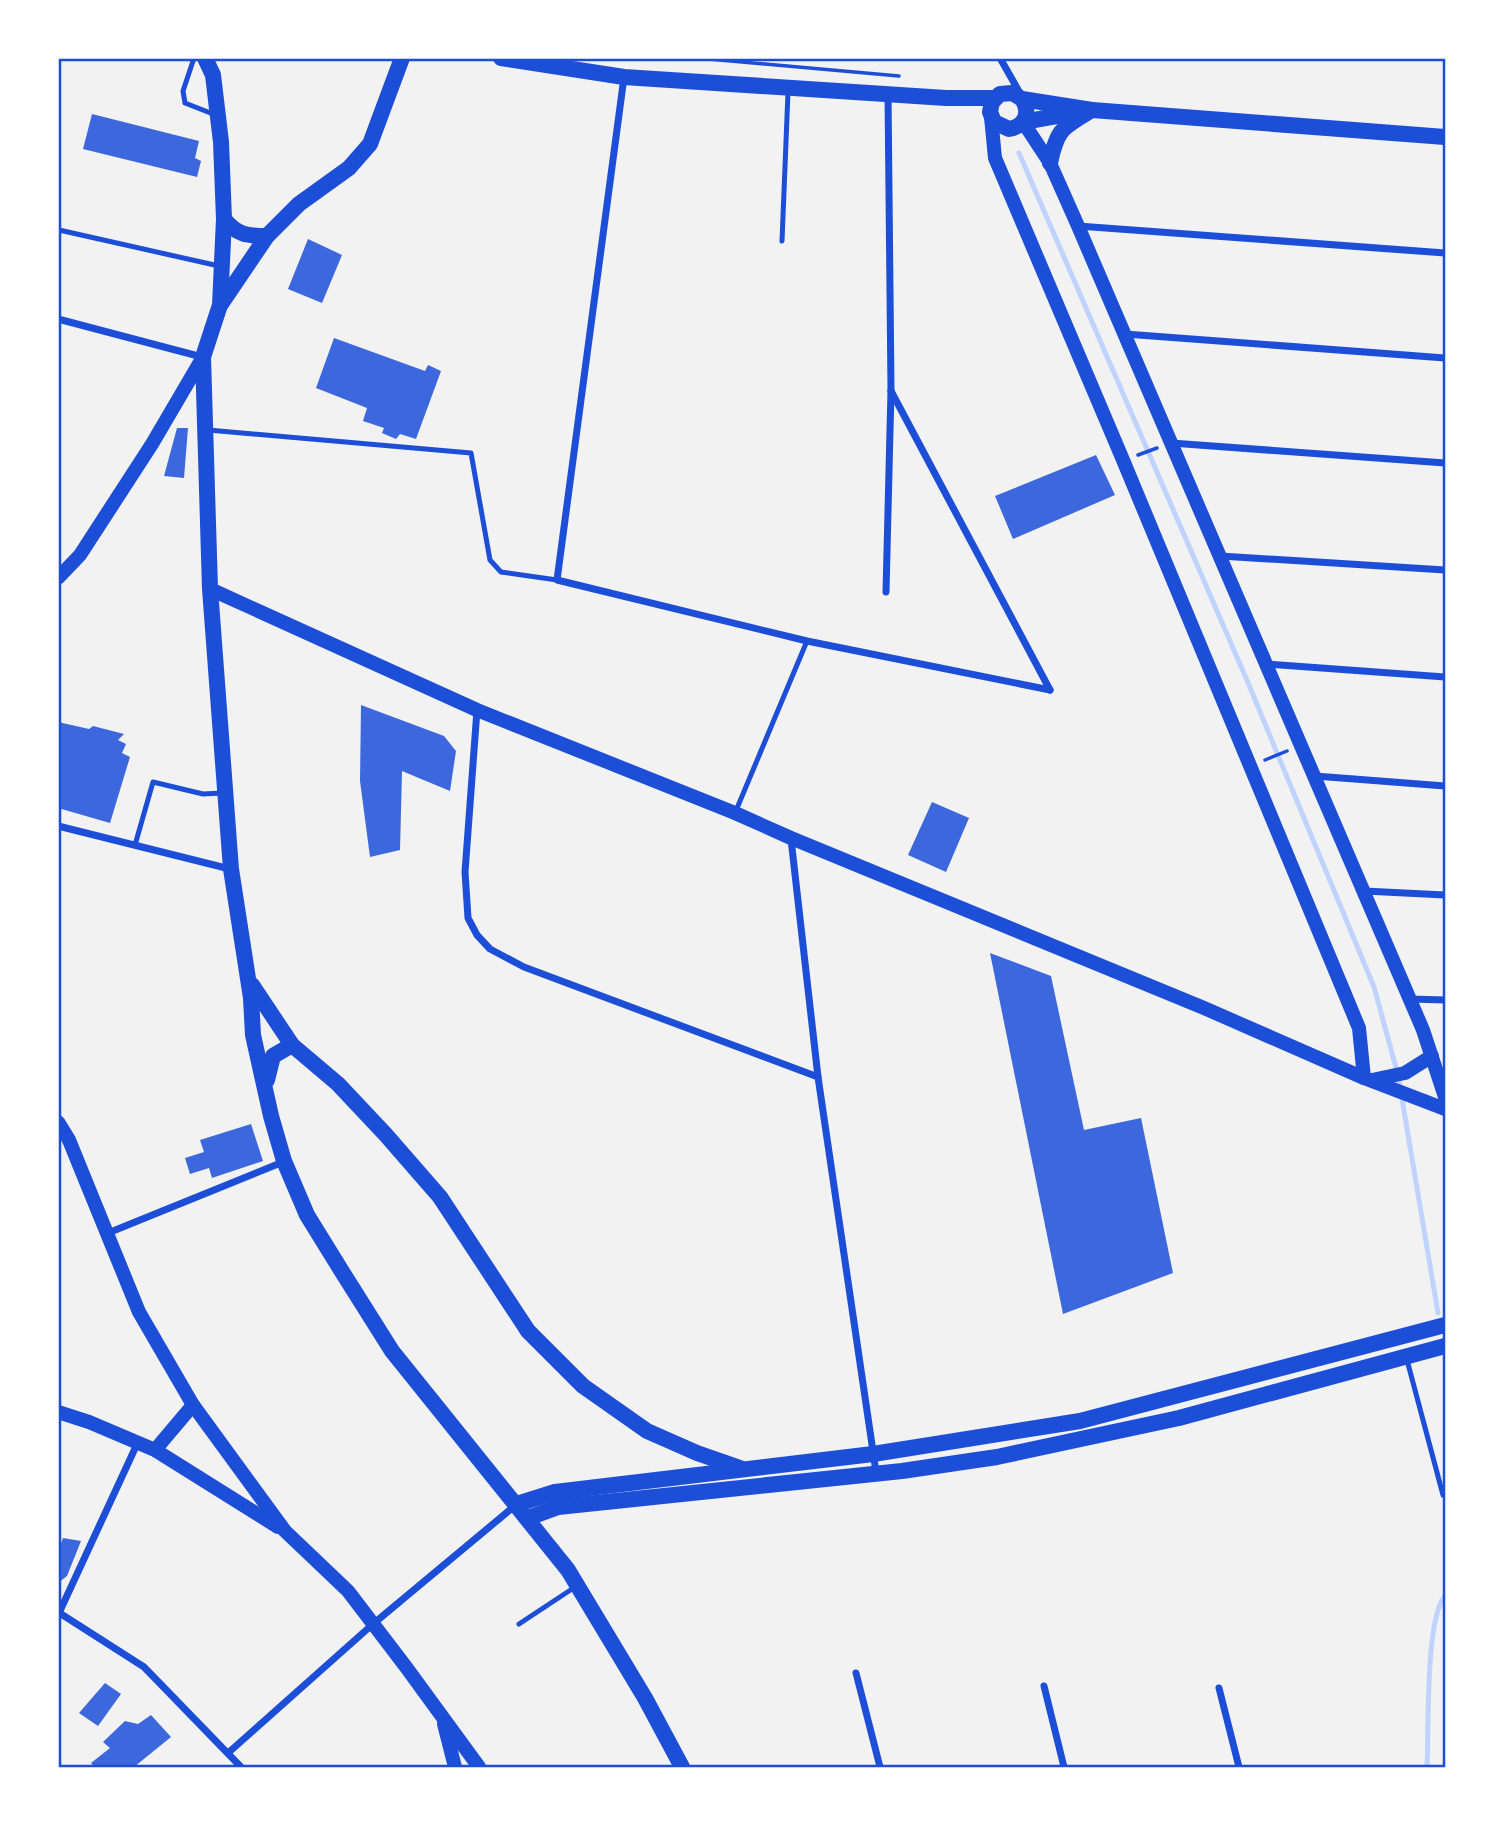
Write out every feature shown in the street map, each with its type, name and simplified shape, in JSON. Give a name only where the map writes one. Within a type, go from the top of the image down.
[{"type":"main road","points":[[58,578],[80,555],[152,444],[203,357],[220,305],[224,219],[218,116],[213,75],[205,58]]},
{"type":"main road","points":[[220,305],[267,236],[299,204],[349,168],[370,144],[402,58]]},
{"type":"main road","points":[[501,58],[624,77],[946,98],[995,98]]},
{"type":"main road","points":[[1376,1081],[1359,1028],[995,158],[990,107],[1000,94],[1012,93],[1023,99],[1091,110],[1445,137]]},
{"type":"main road","points":[[946,98],[991,117],[998,125],[1009,129],[1023,121],[1091,110]]},
{"type":"main road","points":[[1023,99],[1027,110],[1023,121]]},
{"type":"main road","points":[[1050,163],[1055,139],[1067,125],[1091,110]]},
{"type":"main road","points":[[1023,121],[1050,163],[1078,226],[1124,334],[1166,444],[1219,556],[1409,999],[1445,1097]]},
{"type":"main road","points":[[224,219],[234,232],[247,236],[267,236]]},
{"type":"main road","points":[[203,357],[211,589],[231,869],[253,1035],[284,1161],[307,1215],[392,1351],[568,1570],[645,1698],[682,1767]]},
{"type":"main road","points":[[211,589],[477,710],[735,813],[1445,1109]]},
{"type":"main road","points":[[247,977],[266,1010],[292,1045],[338,1084],[440,1197],[528,1331],[583,1386],[647,1431],[697,1454],[746,1470]]},
{"type":"main road","points":[[265,1089],[273,1056],[292,1045]]},
{"type":"main road","points":[[1376,1081],[1405,1073],[1432,1056]]},
{"type":"main road","points":[[58,1122],[69,1140],[139,1312],[193,1405],[285,1531],[348,1591],[479,1767]]},
{"type":"main road","points":[[517,1504],[555,1492],[873,1454],[1080,1421],[1445,1325]]},
{"type":"main road","points":[[528,1518],[558,1507],[876,1473],[997,1457],[1179,1418],[1445,1346]]},
{"type":"main road","points":[[155,1450],[193,1405]]},
{"type":"main road","points":[[58,1412],[155,1450],[285,1531]]},
{"type":"main road","points":[[442,1716],[455,1767]]},
{"type":"street","points":[[1000,58],[1023,99]]},
{"type":"street","points":[[624,77],[557,580],[807,641],[1050,690],[891,390]]},
{"type":"street","points":[[886,592],[891,390],[888,93]]},
{"type":"street","points":[[1078,226],[1445,253]]},
{"type":"street","points":[[58,320],[203,357]]},
{"type":"street","points":[[1124,334],[1445,358]]},
{"type":"street","points":[[1166,444],[1445,463]]},
{"type":"street","points":[[1219,556],[1445,570]]},
{"type":"street","points":[[1266,664],[1445,677]]},
{"type":"street","points":[[477,710],[465,872],[468,918],[477,935],[490,949],[524,967],[818,1077]]},
{"type":"street","points":[[1314,776],[1445,786]]},
{"type":"street","points":[[58,826],[231,869]]},
{"type":"street","points":[[791,838],[818,1077],[876,1473]]},
{"type":"street","points":[[1363,891],[1445,895]]},
{"type":"street","points":[[1409,999],[1445,1000]]},
{"type":"street","points":[[108,1233],[284,1161]]},
{"type":"street","points":[[138,1442],[59,1613],[144,1667],[242,1767]]},
{"type":"street","points":[[228,1753],[373,1624],[517,1504]]},
{"type":"street","points":[[856,1673],[880,1767]]},
{"type":"street","points":[[1044,1686],[1065,1767]]},
{"type":"street","points":[[1219,1688],[1238,1767]]},
{"type":"lane","points":[[194,58],[183,91],[185,103],[218,116]]},
{"type":"lane","points":[[782,241],[788,88]]},
{"type":"lane","points":[[59,230],[222,267]]},
{"type":"lane","points":[[205,430],[471,453],[490,560],[501,572],[557,580]]},
{"type":"lane","points":[[735,813],[807,641]]},
{"type":"lane","points":[[135,845],[153,782],[203,793],[225,793]]},
{"type":"lane","points":[[1406,1356],[1443,1495]]},
{"type":"lane","points":[[519,1624],[578,1586]]},
{"type":"path","points":[[1131,457],[1166,444]]},
{"type":"path","points":[[1263,760],[1293,749]]},
{"type":"building","points":[[92,114],[199,141],[195,158],[201,161],[197,177],[83,149]]},
{"type":"building","points":[[308,239],[342,255],[322,303],[288,289]]},
{"type":"building","points":[[334,338],[425,371],[428,365],[441,371],[416,439],[400,434],[396,439],[382,433],[384,428],[363,421],[367,408],[316,388]]},
{"type":"building","points":[[177,428],[188,428],[184,478],[164,476]]},
{"type":"building","points":[[1096,455],[1115,495],[1013,539],[995,496]]},
{"type":"building","points":[[361,705],[444,736],[456,751],[450,791],[402,771],[400,850],[370,857],[360,781]]},
{"type":"building","points":[[58,722],[89,729],[93,726],[124,734],[118,740],[126,744],[122,753],[130,757],[110,823],[58,808]]},
{"type":"building","points":[[932,802],[969,818],[946,872],[908,855]]},
{"type":"building","points":[[990,953],[1051,976],[1084,1130],[1141,1118],[1173,1273],[1063,1314]]},
{"type":"building","points":[[251,1124],[263,1161],[212,1178],[209,1168],[190,1174],[185,1158],[204,1152],[200,1140]]},
{"type":"building","points":[[63,1538],[81,1541],[67,1576],[58,1583],[58,1551]]},
{"type":"building","points":[[105,1683],[121,1694],[98,1726],[79,1713]]},
{"type":"building","points":[[151,1715],[171,1737],[134,1767],[94,1767],[91,1763],[110,1748],[103,1742],[125,1721],[138,1724]]},
{"type":"waterway","points":[[1019,153],[1246,678],[1374,987],[1398,1075],[1438,1313]]},
{"type":"waterway","points":[[1427,1767],[1431,1651],[1434,1627],[1445,1596]]}]
